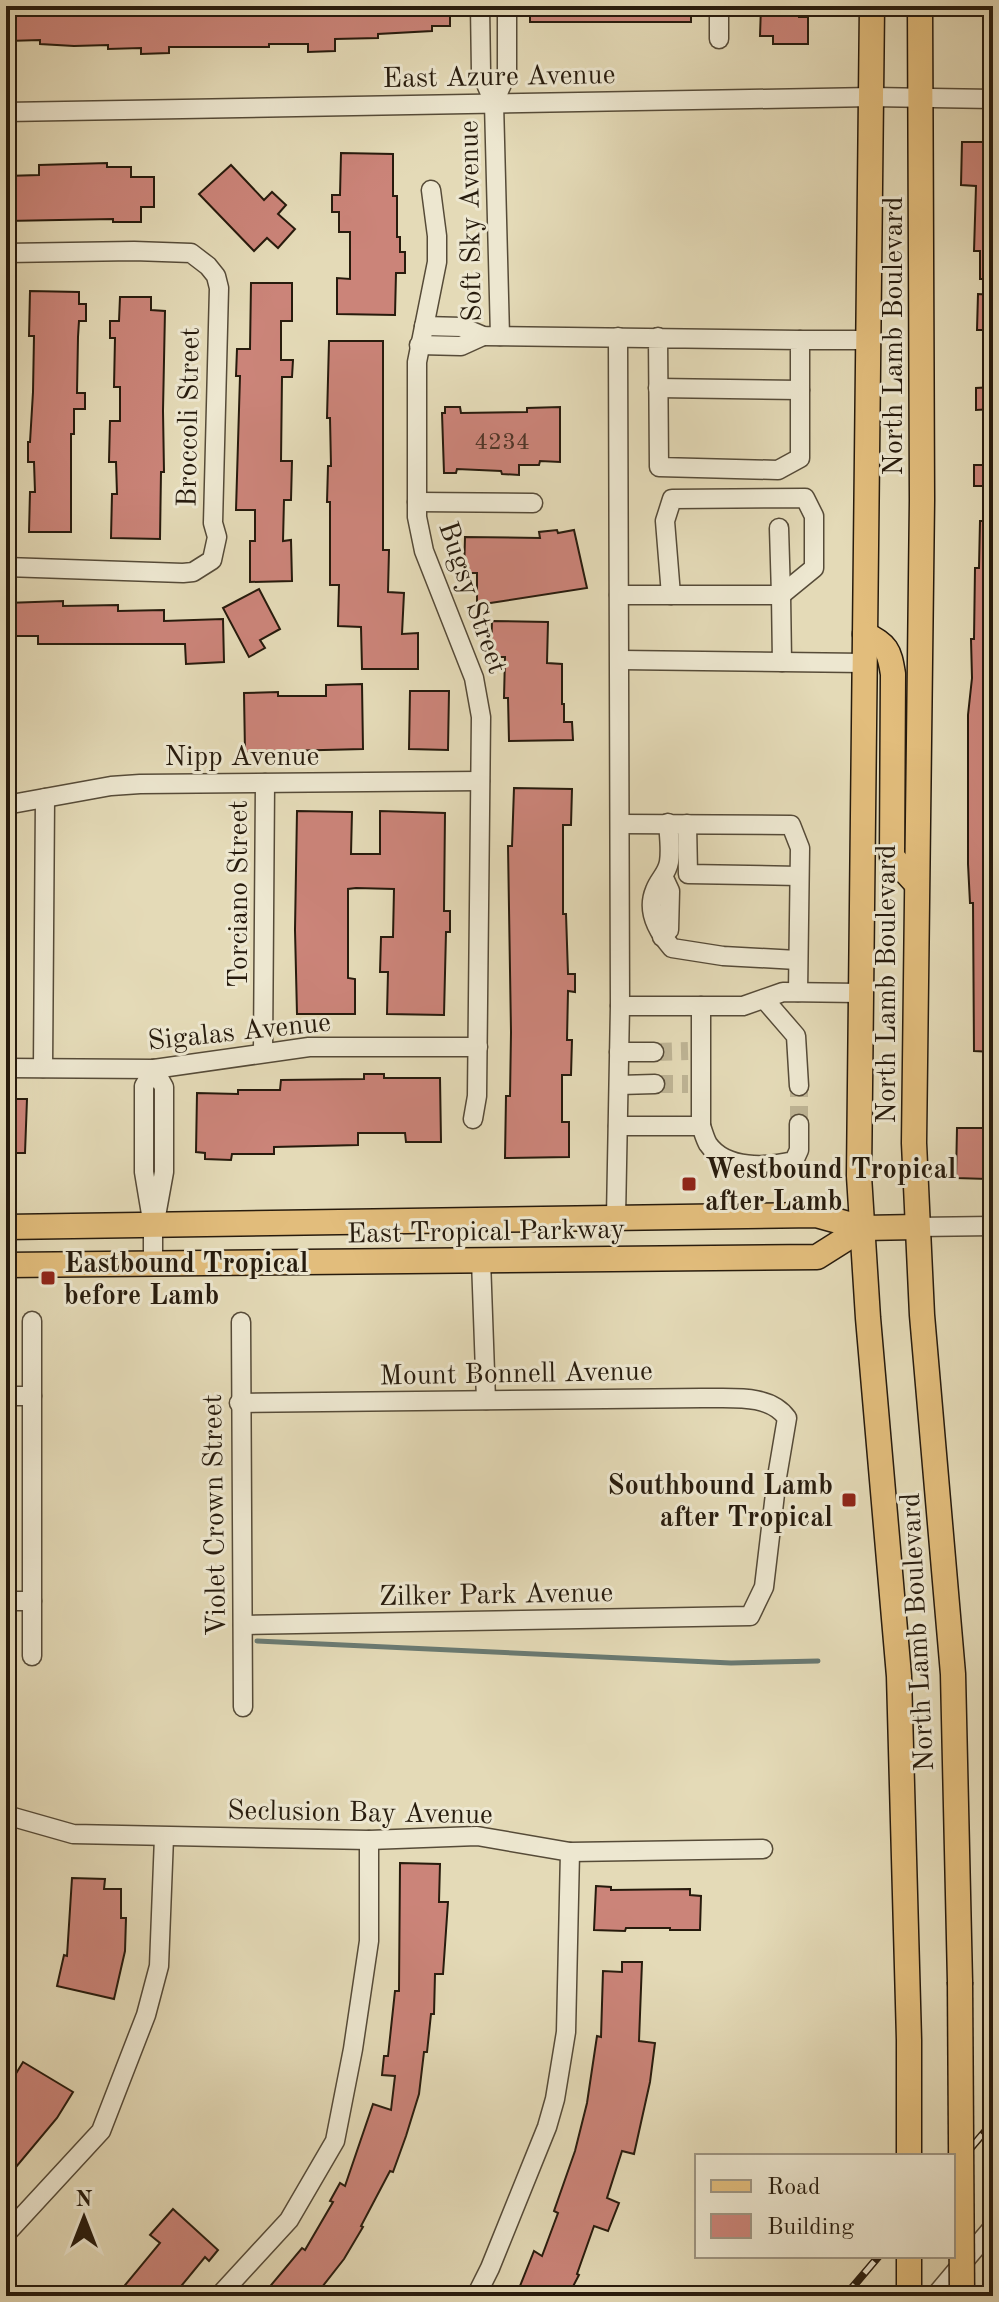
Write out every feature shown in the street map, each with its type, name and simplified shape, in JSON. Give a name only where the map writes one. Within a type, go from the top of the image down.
[{"type":"main road","name":"North Lamb Boulevard","points":[[872,6],[859,1176],[899,1676],[909,2154]]},
{"type":"main road","name":"North Lamb Boulevard","points":[[920,6],[922,500],[914,1143],[917,1227],[953,1674],[960,1982],[962,2296]]},
{"type":"main road","points":[[865,634],[884,645],[890,656],[893,674],[892,857],[916,883]]},
{"type":"main road","name":"East Tropical Parkway","points":[[6,1227],[816,1215],[863,1228],[917,1227]]},
{"type":"main road","name":"East Tropical Parkway","points":[[6,1265],[817,1257],[863,1228]]},
{"type":"main road","points":[[909,2258],[909,2296]]},
{"type":"street","points":[[480,6],[481,72],[494,103]]},
{"type":"street","points":[[494,103],[507,72],[507,6]]},
{"type":"street","points":[[719,6],[719,39]]},
{"type":"street","name":"East Azure Avenue","points":[[6,112],[872,97],[993,99]]},
{"type":"street","name":"Soft Sky Avenue","points":[[491,336],[494,103]]},
{"type":"street","name":"Bugsy Street","points":[[431,190],[437,262],[419,345],[417,502],[424,551],[478,694],[478,1047],[473,1119]]},
{"type":"street","name":"Broccoli Street","points":[[6,253],[179,251],[191,253],[208,266],[216,276],[219,288],[213,523],[217,537],[212,560],[193,572],[183,573],[6,567]]},
{"type":"street","points":[[424,326],[462,327],[491,336],[870,340]]},
{"type":"street","points":[[419,345],[461,346],[491,336]]},
{"type":"street","points":[[616,1217],[621,824],[618,337]]},
{"type":"street","points":[[658,337],[659,467],[778,470],[800,458],[800,340]]},
{"type":"street","points":[[658,388],[800,390]]},
{"type":"street","points":[[619,595],[671,595],[781,595],[814,568],[814,516],[805,498],[672,499],[665,521],[671,595]]},
{"type":"street","points":[[417,502],[533,503]]},
{"type":"street","points":[[779,528],[782,662]]},
{"type":"street","points":[[621,660],[865,663]]},
{"type":"street","name":"Nipp Avenue","points":[[6,805],[111,786],[480,781]]},
{"type":"street","name":"Torciano Street","points":[[263,1053],[265,783]]},
{"type":"street","points":[[43,1068],[45,798]]},
{"type":"street","points":[[621,824],[791,825],[800,848],[798,992]]},
{"type":"street","points":[[678,824],[688,874],[799,876]]},
{"type":"street","points":[[678,824],[664,878],[655,887],[652,903],[655,926],[662,937],[672,948],[689,952],[797,960]]},
{"type":"street","points":[[620,1006],[743,1006],[783,992],[860,993]]},
{"type":"street","points":[[764,999],[796,1036],[799,1086]]},
{"type":"street","points":[[701,1006],[695,1051],[695,1084],[701,1126],[708,1144],[726,1161],[781,1164],[794,1161],[799,1150],[799,1124]]},
{"type":"street","name":"Sigalas Avenue","points":[[6,1068],[154,1069],[309,1047],[478,1047]]},
{"type":"street","points":[[619,1052],[654,1052]]},
{"type":"street","points":[[153,1265],[153,1226],[164,1172],[164,1087],[154,1069]]},
{"type":"street","points":[[619,1085],[655,1084]]},
{"type":"street","points":[[618,1126],[701,1126]]},
{"type":"street","name":"East Tropical Parkway","points":[[917,1227],[993,1226]]},
{"type":"street","points":[[481,1260],[486,1400]]},
{"type":"street","points":[[32,1321],[32,1656]]},
{"type":"street","name":"Violet Crown Street","points":[[241,1322],[239,1403],[243,1707]]},
{"type":"street","points":[[6,1396],[32,1396]]},
{"type":"street","name":"Mount Bonnell Avenue","points":[[239,1403],[746,1399],[769,1403],[787,1418],[764,1587],[750,1616]]},
{"type":"street","points":[[6,1601],[32,1601]]},
{"type":"street","name":"Zilker Park Avenue","points":[[243,1625],[750,1616]]},
{"type":"street","name":"Seclusion Bay Avenue","points":[[6,1815],[73,1834],[369,1840],[477,1836],[570,1852],[763,1849]]},
{"type":"street","points":[[6,2234],[101,2131],[146,2015],[159,1966],[164,1837]]},
{"type":"street","points":[[219,2296],[289,2220],[335,2141],[369,1941],[369,1840]]},
{"type":"street","points":[[476,2296],[530,2169],[555,2099],[566,2032],[570,1852]]},
{"type":"street","points":[[935,2296],[993,2227]]},
{"type":"building","points":[[7,6],[450,6],[450,26],[432,26],[432,31],[378,34],[378,38],[335,39],[335,51],[308,52],[308,44],[269,44],[269,47],[169,47],[169,53],[141,54],[141,48],[108,49],[108,45],[8,41]]},
{"type":"building","points":[[530,6],[691,6],[691,22],[530,22]]},
{"type":"building","points":[[761,6],[799,6],[799,17],[808,17],[808,44],[773,44],[773,36],[760,36]]},
{"type":"building","points":[[962,142],[984,142],[984,175],[993,175],[993,279],[980,279],[980,251],[974,251],[976,186],[961,185]]},
{"type":"building","points":[[341,153],[393,154],[397,237],[400,237],[400,252],[405,252],[405,273],[396,273],[395,315],[337,314],[337,278],[350,279],[350,232],[339,232],[339,212],[332,212],[332,195],[340,195]]},
{"type":"building","points":[[107,163],[107,167],[131,167],[131,177],[154,177],[154,207],[141,207],[141,222],[113,222],[113,219],[6,221],[6,176],[39,175],[39,165]]},
{"type":"building","points":[[231,165],[264,200],[272,192],[286,205],[278,214],[295,229],[278,248],[267,238],[254,251],[199,194]]},
{"type":"building","points":[[251,283],[292,283],[292,321],[281,321],[281,360],[293,360],[292,377],[282,377],[281,461],[292,461],[291,500],[284,500],[283,541],[291,540],[292,581],[250,582],[250,541],[255,541],[255,510],[236,510],[240,376],[236,376],[237,349],[250,349]]},
{"type":"building","points":[[30,291],[79,292],[79,304],[86,304],[86,321],[79,321],[77,393],[85,393],[85,409],[74,409],[74,434],[71,434],[71,532],[29,532],[30,492],[35,492],[34,462],[28,462],[34,336],[29,336]]},
{"type":"building","points":[[978,294],[993,295],[993,330],[977,330]]},
{"type":"building","points":[[120,297],[151,297],[151,310],[165,311],[164,472],[161,472],[160,539],[111,538],[112,494],[117,494],[116,462],[109,462],[110,421],[120,421],[120,387],[114,387],[115,338],[110,338],[110,321],[119,321]]},
{"type":"building","points":[[329,341],[383,341],[383,550],[389,550],[388,592],[404,593],[402,634],[418,633],[418,669],[362,669],[361,627],[338,626],[339,585],[330,585],[330,502],[327,502],[328,466],[331,466],[330,418],[327,418]]},
{"type":"building","points":[[993,387],[993,409],[976,410],[976,388]]},
{"type":"building","points":[[445,407],[460,407],[461,413],[527,412],[527,408],[560,407],[560,462],[540,461],[539,465],[519,465],[519,475],[457,469],[456,473],[444,473],[442,413],[445,413]]},
{"type":"building","points":[[974,465],[993,465],[993,486],[974,486]]},
{"type":"building","points":[[980,521],[993,521],[993,1052],[974,1051],[973,903],[970,903],[968,864],[968,715]]},
{"type":"building","points":[[557,530],[558,533],[574,530],[587,588],[477,605],[477,573],[464,573],[465,537],[540,538],[539,532]]},
{"type":"building","points":[[259,589],[280,629],[260,640],[265,648],[249,657],[223,608]]},
{"type":"building","points":[[63,601],[63,606],[118,605],[118,611],[164,610],[164,621],[223,619],[224,662],[186,664],[185,644],[38,644],[38,636],[6,636],[6,603]]},
{"type":"building","points":[[492,621],[548,622],[547,663],[562,664],[564,722],[572,722],[573,740],[509,741],[508,698],[504,698],[505,657],[491,657]]},
{"type":"building","points":[[362,684],[363,749],[245,752],[244,693],[326,696],[326,685]]},
{"type":"building","points":[[410,691],[449,691],[448,750],[409,749]]},
{"type":"building","points":[[514,788],[572,789],[571,825],[563,825],[563,914],[566,914],[568,974],[575,974],[575,992],[568,991],[567,1040],[572,1040],[571,1075],[562,1075],[562,1122],[569,1122],[569,1157],[505,1158],[511,1032],[508,846],[512,846]]},
{"type":"building","points":[[297,811],[352,812],[351,854],[380,854],[380,811],[445,813],[444,911],[450,911],[450,932],[446,932],[444,1015],[387,1014],[388,972],[380,972],[381,937],[393,937],[394,889],[356,888],[348,889],[348,978],[355,979],[355,1014],[297,1014]]},
{"type":"building","points":[[364,1074],[384,1074],[384,1078],[440,1078],[441,1142],[406,1142],[405,1133],[358,1133],[358,1145],[274,1147],[274,1154],[232,1154],[231,1160],[205,1159],[205,1153],[196,1152],[197,1093],[238,1094],[238,1090],[280,1090],[281,1080],[364,1079]]},
{"type":"building","points":[[6,1099],[27,1099],[25,1153],[6,1153]]},
{"type":"building","points":[[957,1128],[988,1128],[987,1179],[956,1178]]},
{"type":"building","points":[[400,1863],[440,1864],[439,1902],[448,1902],[443,1974],[435,1974],[434,2014],[431,2014],[419,2094],[406,2136],[393,2172],[390,2171],[363,2227],[344,2259],[315,2296],[262,2296],[302,2248],[305,2250],[333,2202],[330,2201],[340,2183],[345,2186],[373,2104],[391,2110],[395,2076],[382,2075],[384,2056],[388,2056],[395,1991],[399,1991]]},
{"type":"building","points":[[72,1878],[105,1879],[104,1889],[121,1889],[121,1918],[126,1918],[125,1951],[114,1999],[57,1986],[64,1955],[67,1956]]},
{"type":"building","points":[[596,1886],[611,1887],[611,1890],[690,1889],[690,1895],[701,1896],[700,1930],[594,1930]]},
{"type":"building","points":[[622,1962],[642,1962],[639,2041],[655,2043],[634,2154],[622,2151],[607,2198],[619,2203],[608,2231],[594,2226],[579,2275],[568,2296],[516,2296],[534,2251],[542,2256],[575,2151],[587,2103],[597,2036],[601,2037],[603,1971],[622,1972]]},
{"type":"building","points":[[23,2062],[73,2092],[57,2118],[6,2179],[6,2090]]},
{"type":"building","points":[[173,2209],[218,2250],[209,2261],[205,2257],[173,2296],[116,2296],[160,2243],[150,2235]]},
{"type":"waterway","points":[[257,1641],[731,1663],[818,1661]]},
{"type":"tunnel","points":[[654,1052],[688,1051]]},
{"type":"tunnel","points":[[655,1084],[688,1084]]},
{"type":"tunnel","points":[[799,1086],[799,1124]]},
{"type":"railway","points":[[955,2167],[993,2122]]},
{"type":"railway","points":[[845,2296],[877,2258]]},
{"type":"place","name":"Westbound Tropical after Lamb","points":[[689,1184]]},
{"type":"place","name":"Eastbound Tropical before Lamb","points":[[48,1278]]},
{"type":"place","name":"Southbound Lamb after Tropical","points":[[849,1500]]}]
